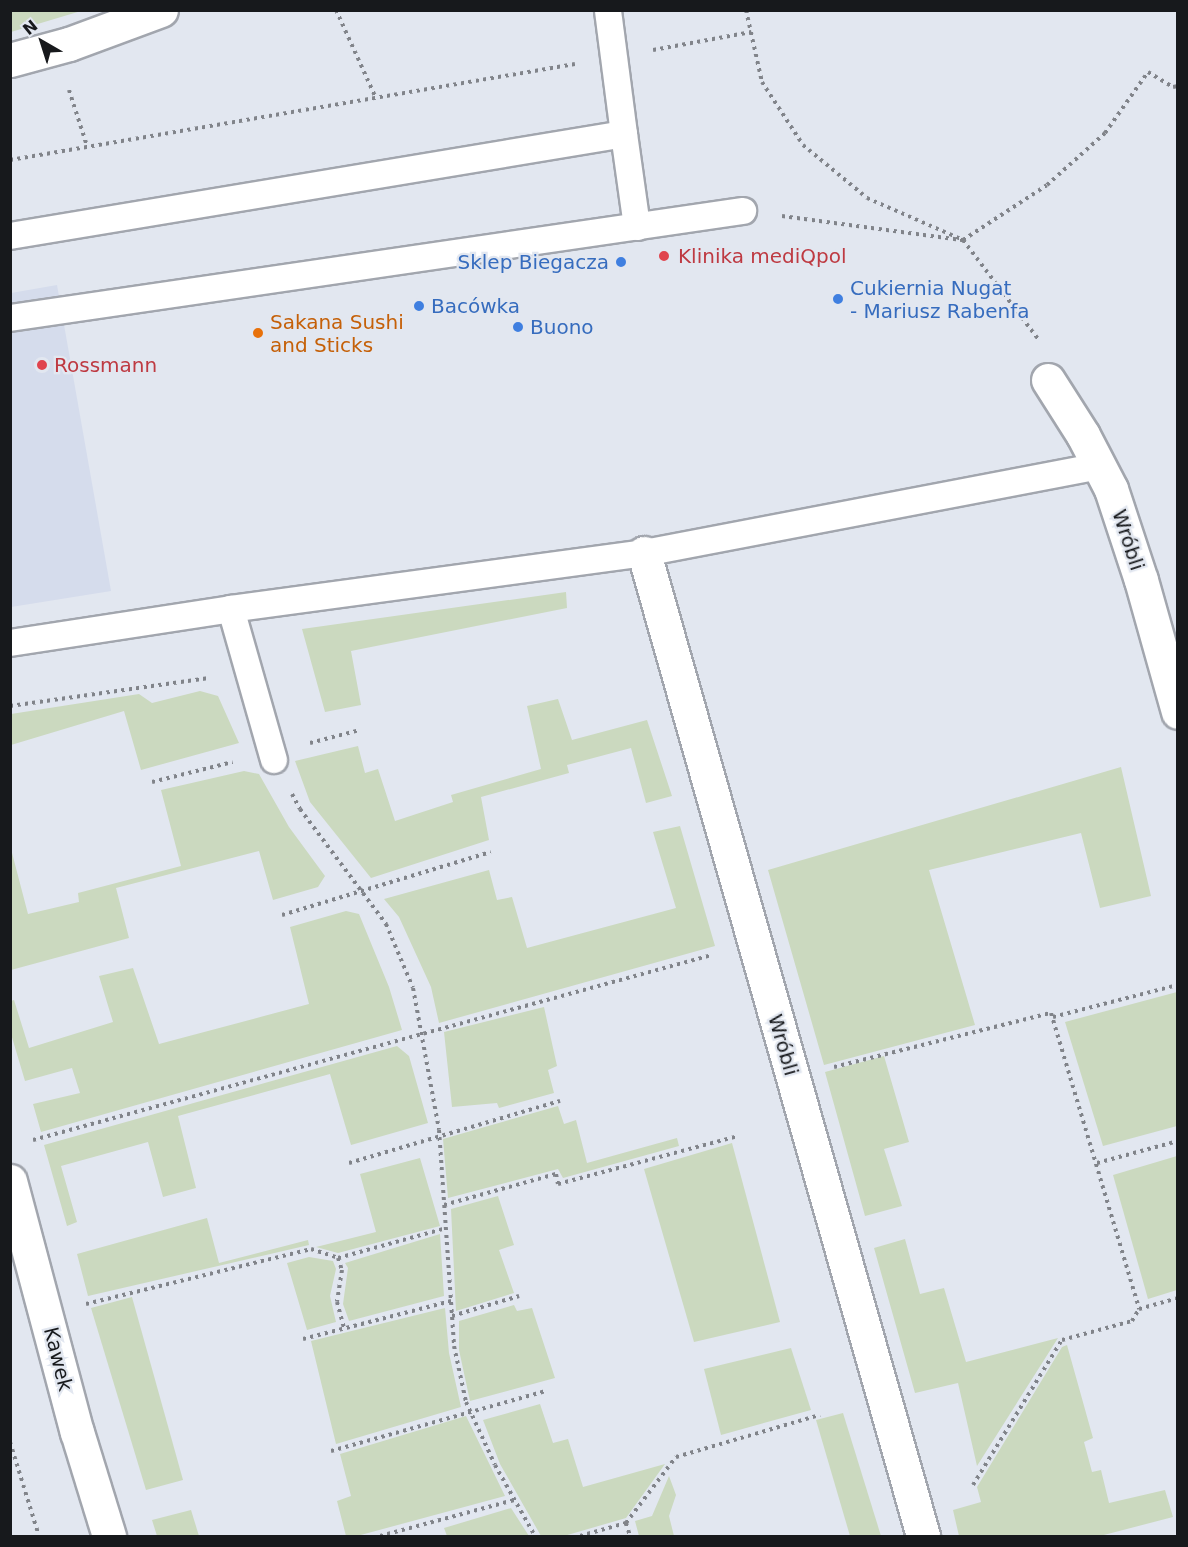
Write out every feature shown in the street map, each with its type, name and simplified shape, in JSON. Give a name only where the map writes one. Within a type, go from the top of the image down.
[{"type":"street","points":[[10,60],[69,44],[161,10]]},
{"type":"street","name":"Wróbli","points":[[1048,380],[1100,466],[1111,489],[1141,580],[1178,712]]},
{"type":"street","name":"Wróbli","points":[[644,553],[923,1536]]},
{"type":"street","name":"Kawek","points":[[10,1180],[77,1432],[109,1536]]},
{"type":"lane","points":[[608,10],[637,227]]},
{"type":"lane","points":[[10,236],[624,134]]},
{"type":"lane","points":[[10,318],[743,211]]},
{"type":"lane","points":[[10,643],[231,609],[644,553],[1100,466]]},
{"type":"lane","points":[[231,609],[274,760]]},
{"type":"path","points":[[336,10],[376,98]]},
{"type":"path","points":[[746,10],[762,82],[803,145],[867,198],[963,240],[1040,342]]},
{"type":"path","points":[[10,160],[614,58],[751,32]]},
{"type":"path","points":[[743,211],[963,240],[1047,185],[1097,140],[1148,72],[1173,87],[1178,86]]},
{"type":"path","points":[[69,90],[87,146]]},
{"type":"path","points":[[10,706],[249,672]]},
{"type":"path","points":[[274,760],[300,809],[386,924],[413,988],[440,1136],[454,1346],[470,1411],[514,1500],[535,1536]]},
{"type":"path","points":[[282,915],[491,852]]},
{"type":"path","points":[[33,1140],[723,952]]},
{"type":"path","points":[[1053,1017],[1178,985]]},
{"type":"path","points":[[829,1068],[1051,1012],[1139,1309]]},
{"type":"path","points":[[349,1163],[560,1101]]},
{"type":"path","points":[[444,1205],[556,1174],[558,1184],[738,1136]]},
{"type":"path","points":[[1097,1163],[1178,1141]]},
{"type":"path","points":[[83,1305],[311,1249],[338,1258],[446,1228]]},
{"type":"path","points":[[338,1258],[342,1270],[337,1302],[344,1328]]},
{"type":"path","points":[[452,1316],[519,1296]]},
{"type":"path","points":[[973,1485],[1062,1340],[1132,1321],[1139,1309],[1178,1298]]},
{"type":"path","points":[[303,1339],[451,1300]]},
{"type":"path","points":[[331,1451],[546,1391]]},
{"type":"path","points":[[580,1536],[626,1523],[676,1457],[820,1415]]},
{"type":"path","points":[[10,1442],[39,1536]]},
{"type":"path","points":[[380,1536],[514,1500]]},
{"type":"path","points":[[626,1523],[630,1536]]},
{"type":"shaded area","points":[[57,285],[111,591],[11,607],[11,293]]},
{"type":"green space","points":[[11,10],[81,10],[81,11],[11,32]]},
{"type":"green space","points":[[566,592],[567,608],[351,651],[361,705],[325,712],[302,629]]},
{"type":"green space","points":[[200,691],[218,696],[239,743],[141,770],[124,711],[11,745],[11,714],[139,694],[152,703]]},
{"type":"green space","points":[[558,699],[572,740],[647,720],[672,796],[646,803],[631,748],[567,765],[569,773],[481,797],[489,840],[371,878],[310,802],[295,761],[358,746],[365,773],[378,769],[395,821],[453,802],[451,795],[541,769],[527,706]]},
{"type":"green space","points":[[1121,767],[1151,896],[1100,908],[1081,833],[929,870],[975,1025],[824,1065],[768,870]]},
{"type":"green space","points":[[244,771],[259,774],[289,827],[325,876],[318,887],[273,900],[259,851],[116,888],[129,938],[11,970],[11,849],[28,914],[79,902],[78,893],[181,866],[161,790]]},
{"type":"green space","points":[[680,826],[715,946],[439,1023],[431,987],[399,917],[384,899],[489,870],[497,900],[512,897],[527,948],[676,908],[653,832]]},
{"type":"green space","points":[[346,911],[359,914],[389,987],[402,1030],[41,1132],[33,1104],[80,1093],[72,1068],[25,1081],[11,1034],[11,1001],[14,1000],[29,1048],[113,1022],[99,976],[133,968],[159,1044],[309,1004],[290,927]]},
{"type":"green space","points":[[1177,992],[1177,1126],[1103,1146],[1065,1022]]},
{"type":"green space","points":[[544,1007],[557,1066],[548,1070],[554,1093],[499,1108],[497,1103],[452,1107],[444,1032]]},
{"type":"green space","points":[[397,1046],[409,1056],[428,1123],[351,1145],[330,1074],[178,1116],[196,1188],[163,1197],[148,1142],[61,1166],[77,1222],[67,1226],[44,1145]]},
{"type":"green space","points":[[884,1056],[909,1142],[884,1149],[902,1206],[865,1216],[825,1072]]},
{"type":"green space","points":[[558,1106],[564,1124],[576,1120],[587,1163],[677,1138],[679,1146],[563,1178],[558,1169],[448,1198],[443,1139]]},
{"type":"green space","points":[[732,1143],[780,1322],[694,1342],[644,1169]]},
{"type":"green space","points":[[1177,1156],[1177,1290],[1148,1299],[1113,1175]]},
{"type":"green space","points":[[420,1158],[440,1226],[338,1253],[316,1247],[376,1232],[360,1174]]},
{"type":"green space","points":[[498,1196],[514,1245],[499,1250],[514,1293],[456,1311],[451,1209]]},
{"type":"green space","points":[[207,1218],[219,1263],[308,1240],[309,1245],[88,1296],[77,1254]]},
{"type":"green space","points":[[440,1234],[444,1296],[349,1321],[343,1304],[348,1268],[345,1263]]},
{"type":"green space","points":[[905,1239],[920,1294],[944,1288],[966,1362],[1058,1338],[977,1466],[958,1383],[915,1393],[874,1248]]},
{"type":"green space","points":[[309,1257],[333,1261],[336,1269],[330,1296],[336,1322],[307,1330],[287,1263]]},
{"type":"green space","points":[[132,1297],[183,1480],[146,1490],[91,1308]]},
{"type":"green space","points":[[514,1305],[517,1311],[532,1308],[555,1378],[470,1401],[459,1350],[459,1321]]},
{"type":"green space","points":[[445,1308],[449,1353],[461,1407],[336,1444],[311,1341]]},
{"type":"green space","points":[[1067,1345],[1093,1438],[1084,1442],[1092,1472],[1101,1470],[1109,1503],[1165,1490],[1173,1517],[1100,1536],[959,1536],[953,1510],[981,1502],[977,1487],[1062,1347]]},
{"type":"green space","points":[[791,1348],[811,1410],[721,1435],[704,1369]]},
{"type":"green space","points":[[540,1404],[553,1443],[568,1439],[583,1487],[665,1464],[626,1518],[564,1536],[541,1536],[500,1464],[483,1420]]},
{"type":"green space","points":[[843,1413],[881,1536],[850,1536],[816,1420]]},
{"type":"green space","points":[[466,1416],[505,1496],[357,1536],[346,1536],[337,1501],[351,1496],[340,1454]]},
{"type":"green space","points":[[669,1476],[676,1495],[669,1516],[674,1536],[639,1536],[635,1521],[652,1516]]},
{"type":"green space","points":[[511,1508],[529,1536],[447,1536],[444,1528]]},
{"type":"green space","points":[[191,1510],[199,1536],[157,1536],[152,1520]]},
{"type":"place","name":"Klinika mediQpol","points":[[664,256]]},
{"type":"place","name":"Sklep Biegacza","points":[[621,262]]},
{"type":"place","name":"Cukiernia Nugat - Mariusz Rabenfa","points":[[838,299]]},
{"type":"place","name":"Bacówka","points":[[419,306]]},
{"type":"place","name":"Buono","points":[[518,327]]},
{"type":"place","name":"Sakana Sushi and Sticks","points":[[258,333]]},
{"type":"place","name":"Rossmann","points":[[42,365]]}]
